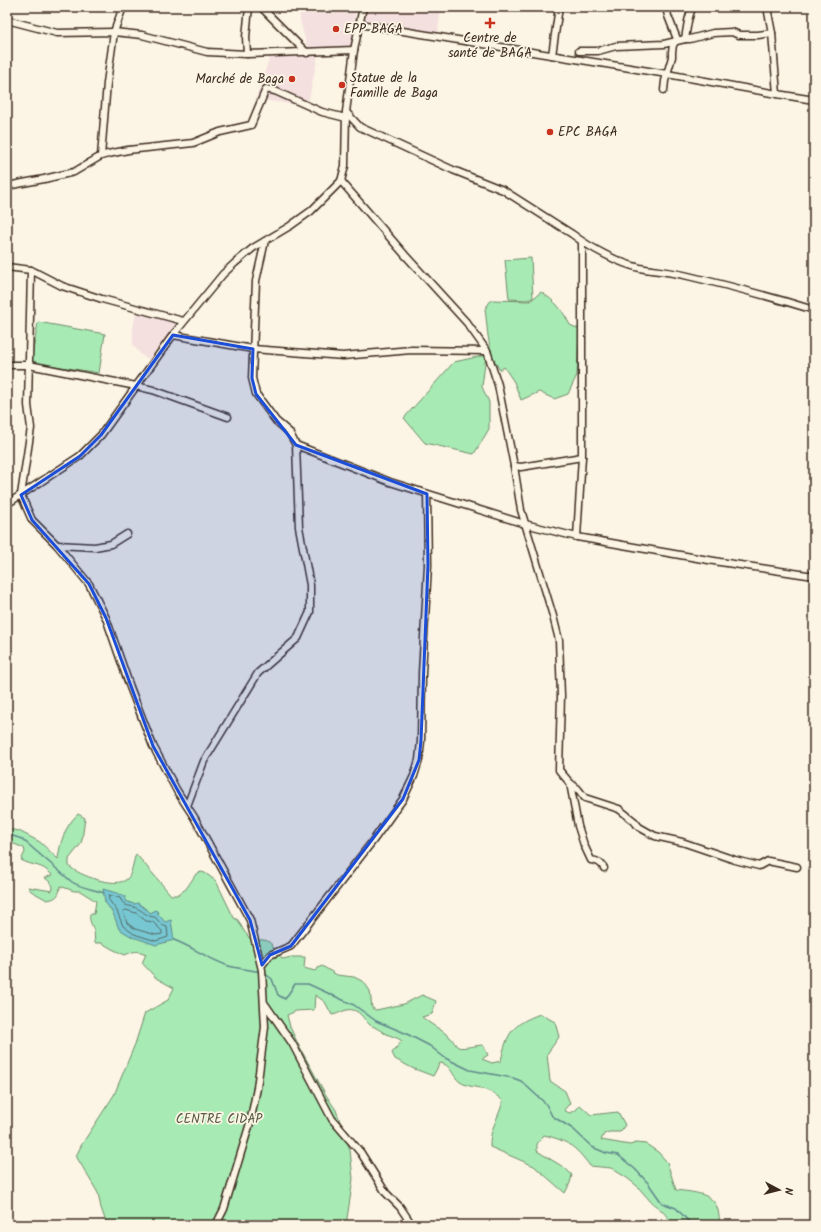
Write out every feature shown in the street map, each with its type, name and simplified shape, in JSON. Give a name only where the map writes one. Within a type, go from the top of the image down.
[{"type":"street","points":[[101,156],[107,83],[114,32],[123,7]]},
{"type":"street","points":[[247,54],[246,37],[249,7]]},
{"type":"street","points":[[261,7],[307,53]]},
{"type":"street","points":[[7,504],[80,456],[101,435],[183,321],[223,274],[265,240],[290,226],[311,211],[341,180],[345,166],[346,115],[354,50],[363,7]]},
{"type":"street","points":[[552,55],[559,7]]},
{"type":"street","points":[[664,90],[672,57],[673,45],[677,39],[666,7]]},
{"type":"street","points":[[685,39],[692,7]]},
{"type":"street","points":[[767,7],[772,33],[777,94]]},
{"type":"street","points":[[7,20],[57,33],[114,32],[142,35],[207,52],[247,54],[307,53],[354,50]]},
{"type":"street","points":[[360,24],[667,74],[814,100]]},
{"type":"street","points":[[579,51],[598,51],[616,46],[651,46],[685,39],[690,40],[713,33],[732,32],[739,35],[772,33]]},
{"type":"street","points":[[7,186],[74,172],[101,156],[108,154],[128,150],[193,144],[220,132],[251,125],[266,89],[275,91],[322,112],[346,115],[360,127],[453,170],[503,190],[582,242],[609,256],[639,268],[675,273],[765,295],[814,310]]},
{"type":"street","points":[[341,180],[405,256],[467,323],[487,351],[498,385],[514,466],[520,510],[559,640],[561,696],[559,770],[585,798],[619,809],[639,827],[655,836],[682,842],[759,866],[768,861],[796,867]]},
{"type":"street","points":[[187,806],[204,761],[258,673],[298,638],[310,612],[310,585],[299,527],[296,446],[289,432],[276,421],[256,394],[252,378],[256,281],[265,240]]},
{"type":"street","points":[[577,537],[582,457],[582,242]]},
{"type":"street","points":[[7,267],[31,270],[62,286],[102,299],[183,321]]},
{"type":"street","points":[[31,270],[28,405],[31,428],[21,495],[32,520],[57,545],[89,584],[106,618],[130,687],[153,746],[250,920],[262,970],[265,1004],[265,1027],[250,1123],[224,1209],[216,1225]]},
{"type":"street","points":[[173,335],[253,349],[343,356],[411,350],[487,351]]},
{"type":"street","points":[[7,365],[29,365],[136,386],[153,390],[228,417]]},
{"type":"street","points":[[296,446],[390,482],[525,524],[577,537],[720,562],[814,576]]},
{"type":"street","points":[[514,466],[521,467],[582,457]]},
{"type":"street","points":[[262,970],[270,955],[291,946],[403,799],[414,776],[419,760],[421,741],[422,673],[428,565],[427,494]]},
{"type":"street","points":[[57,545],[95,547],[111,544],[127,534]]},
{"type":"street","points":[[570,783],[578,826],[584,845],[591,860],[602,864],[604,868]]},
{"type":"street","points":[[265,1004],[292,1043],[332,1119],[361,1153],[386,1193],[400,1207],[412,1225]]},
{"type":"highlighted area","points":[[173,335],[253,349],[252,378],[256,394],[296,445],[427,494],[428,565],[421,741],[419,760],[403,799],[291,946],[270,955],[262,965],[250,920],[153,746],[106,618],[89,584],[32,520],[21,495],[80,456],[101,435]]},
{"type":"shaded area","name":"EPP BAGA","points":[[300,7],[356,7],[351,50],[308,51],[300,20]]},
{"type":"shaded area","points":[[365,7],[441,7],[438,33],[363,21]]},
{"type":"shaded area","name":"Marché de Baga","points":[[318,55],[309,99],[296,105],[256,99],[270,56]]},
{"type":"shaded area","points":[[136,312],[164,317],[180,322],[149,359],[142,356],[133,345],[133,329]]},
{"type":"green space","points":[[531,258],[533,298],[527,300],[509,299],[505,260]]},
{"type":"green space","points":[[541,292],[558,306],[570,325],[579,329],[577,375],[568,394],[554,399],[539,392],[521,400],[514,382],[504,367],[500,370],[493,356],[490,348],[485,309],[491,300],[530,301]]},
{"type":"green space","points":[[38,322],[105,334],[99,373],[31,362]]},
{"type":"green space","points":[[486,355],[482,387],[489,402],[489,429],[474,454],[425,443],[404,418],[454,362]]},
{"type":"green space","name":"CENTRE CIDAP","points":[[78,814],[85,818],[82,840],[69,859],[69,866],[74,870],[97,880],[106,882],[122,882],[129,877],[136,854],[171,895],[177,895],[186,889],[196,874],[201,872],[205,873],[216,881],[234,918],[238,920],[251,940],[265,940],[269,942],[283,959],[291,957],[305,957],[304,968],[315,971],[322,966],[337,975],[354,977],[364,982],[370,991],[372,1008],[376,1010],[404,1004],[422,995],[436,1001],[432,1014],[422,1017],[450,1037],[458,1047],[463,1048],[483,1045],[488,1055],[482,1059],[492,1063],[501,1061],[509,1036],[523,1021],[540,1014],[555,1022],[559,1037],[547,1054],[550,1081],[565,1091],[570,1103],[564,1110],[569,1113],[576,1110],[580,1105],[591,1115],[618,1112],[625,1125],[620,1132],[609,1132],[604,1134],[601,1140],[630,1145],[636,1143],[646,1144],[658,1152],[667,1162],[676,1190],[698,1193],[709,1197],[717,1207],[720,1224],[727,1225],[675,1225],[637,1186],[627,1178],[611,1168],[590,1166],[570,1145],[544,1135],[537,1144],[537,1151],[565,1168],[572,1175],[565,1193],[534,1166],[490,1147],[491,1135],[503,1101],[500,1098],[486,1090],[460,1082],[444,1064],[440,1063],[433,1076],[412,1068],[395,1059],[392,1053],[402,1041],[370,1025],[356,1011],[347,1010],[332,1015],[325,1002],[315,995],[314,1010],[296,1011],[287,1015],[290,1027],[300,1048],[336,1110],[350,1150],[353,1179],[346,1225],[107,1225],[98,1193],[76,1156],[82,1144],[114,1095],[135,1044],[145,1013],[168,1000],[174,988],[156,978],[142,963],[146,954],[136,952],[125,955],[102,943],[95,943],[94,931],[90,922],[90,914],[94,914],[96,901],[80,891],[74,891],[60,886],[57,896],[53,899],[47,900],[31,891],[28,887],[52,891],[52,885],[45,878],[52,875],[41,867],[21,860],[25,852],[24,848],[7,841],[7,829],[19,831],[40,842],[58,859],[60,846],[66,829]]},
{"type":"water","points":[[103,889],[125,896],[125,901],[134,904],[138,903],[151,913],[154,910],[157,911],[165,922],[171,920],[174,940],[156,945],[134,938],[119,929],[113,913],[105,902]]},
{"type":"waterway","points":[[7,834],[22,839],[72,882],[104,893]]},
{"type":"waterway","points":[[174,940],[226,965],[260,972]]},
{"type":"waterway","points":[[264,973],[272,979],[278,995],[285,999],[295,984],[308,984],[354,1005],[376,1021],[405,1033],[430,1046],[445,1058],[470,1070],[513,1078],[521,1081],[546,1104],[552,1116],[573,1129],[592,1147],[606,1153],[618,1155],[635,1169],[648,1183],[662,1203],[676,1208],[692,1225]]},
{"type":"place","name":"Centre de santé de BAGA","points":[[490,23]]},
{"type":"place","name":"EPP BAGA","points":[[336,29]]},
{"type":"place","name":"Marché de Baga","points":[[292,79]]},
{"type":"place","name":"Statue de la Famille de Baga","points":[[342,85]]},
{"type":"place","name":"EPC BAGA","points":[[550,132]]}]
